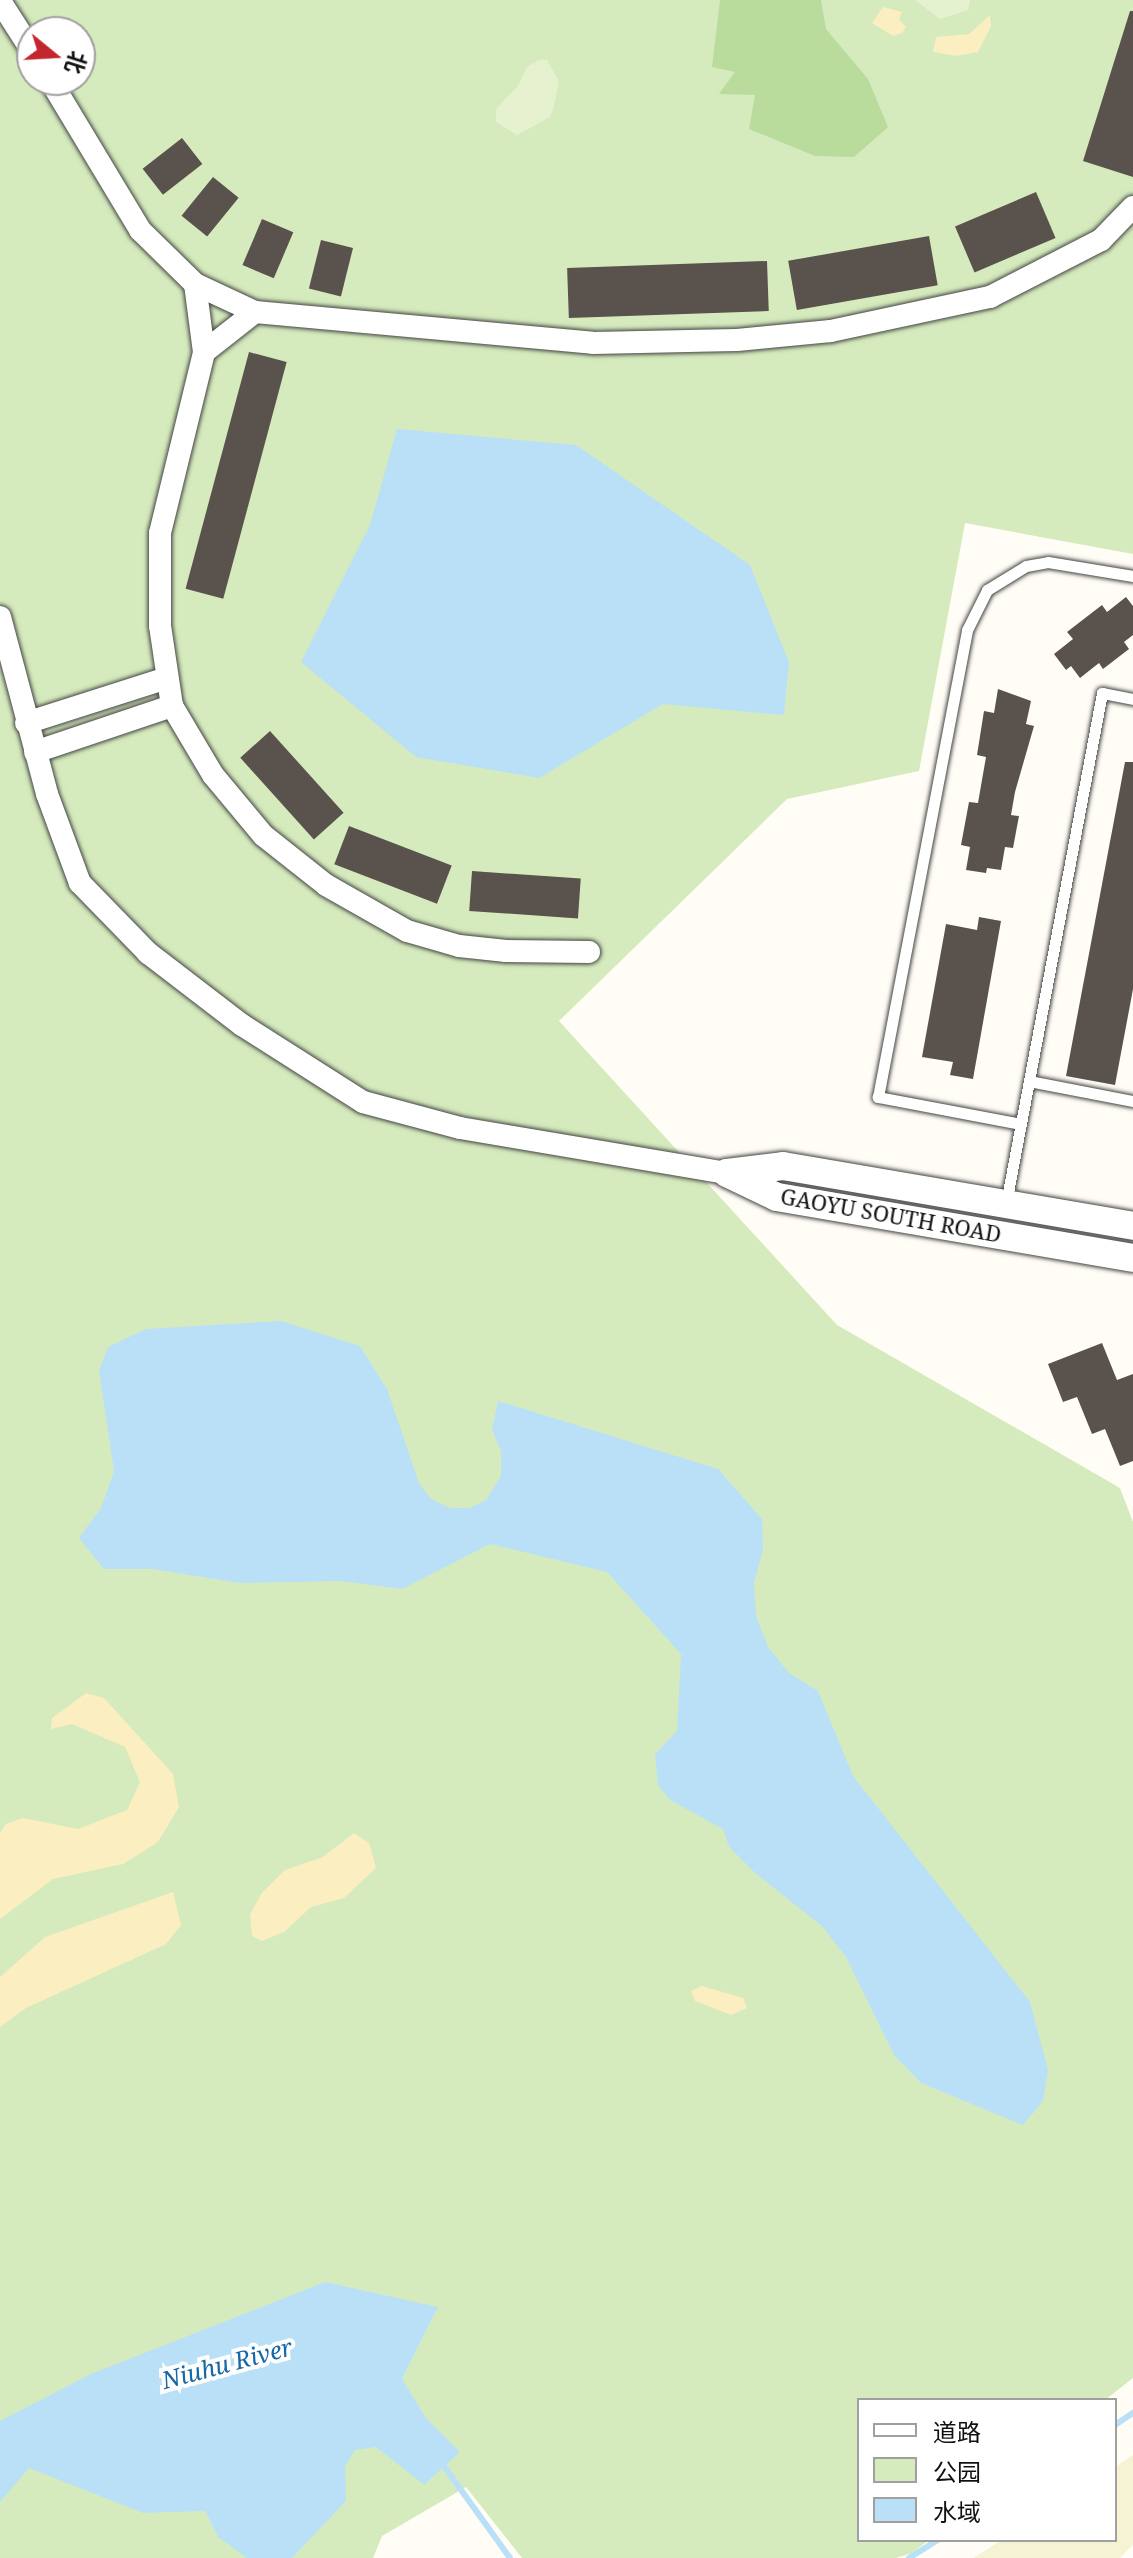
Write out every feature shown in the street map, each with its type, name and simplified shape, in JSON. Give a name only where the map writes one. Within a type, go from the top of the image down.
[{"type":"street","points":[[0,1],[16,26]]},
{"type":"street","points":[[60,96],[140,230],[195,284],[255,312],[593,343],[737,340],[831,331],[990,297],[1101,240],[1133,207]]},
{"type":"street","points":[[195,284],[204,352],[160,533],[160,626],[172,706],[213,775],[263,835],[326,885],[407,931],[459,946],[589,952]]},
{"type":"street","points":[[204,352],[255,312]]},
{"type":"street","points":[[0,617],[26,723],[80,883],[148,953],[242,1025],[363,1102],[460,1128],[727,1173]]},
{"type":"street","points":[[26,723],[167,678]]},
{"type":"street","points":[[35,752],[172,706]]},
{"type":"street","name":"GAOYU SOUTH ROAD","points":[[727,1173],[783,1166],[1133,1226]]},
{"type":"street","name":"GAOYU SOUTH ROAD","points":[[727,1173],[777,1197],[1133,1258]]},
{"type":"lane","points":[[1021,1124],[878,1097],[967,630],[987,590],[1026,566],[1048,562],[1133,576]]},
{"type":"lane","points":[[1006,1204],[1102,693],[1133,699]]},
{"type":"lane","points":[[1029,1081],[1133,1101]]},
{"type":"shaded area","points":[[1133,2455],[1133,2544],[1120,2558],[973,2558],[999,2542],[1117,2542],[1117,2466]]},
{"type":"green space","points":[[0,0],[1133,0],[1133,554],[965,523],[919,771],[787,799],[559,1021],[837,1325],[1120,1488],[1133,1522],[1133,2378],[1108,2398],[857,2398],[857,2542],[926,2542],[912,2553],[896,2558],[522,2558],[466,2487],[382,2536],[373,2558],[0,2558]]},
{"type":"green space","points":[[720,0],[821,0],[826,29],[868,79],[888,127],[854,157],[815,156],[749,129],[755,95],[719,94],[735,72],[712,67]]},
{"type":"green space","points":[[915,0],[970,0],[968,10],[940,19]]},
{"type":"green space","points":[[539,60],[547,60],[559,82],[553,110],[550,117],[517,135],[496,122],[496,109],[518,86],[527,67]]},
{"type":"sand","points":[[883,7],[902,12],[899,19],[906,27],[902,33],[893,36],[872,23]]},
{"type":"sand","points":[[990,15],[991,26],[978,52],[957,56],[933,52],[936,37],[969,34]]},
{"type":"sand","points":[[86,1693],[104,1698],[173,1774],[179,1807],[158,1842],[123,1864],[53,1879],[0,1919],[0,1833],[6,1824],[23,1818],[78,1829],[127,1810],[140,1782],[125,1747],[72,1724],[51,1729],[52,1718]]},
{"type":"sand","points":[[354,1833],[369,1843],[376,1868],[344,1898],[311,1907],[284,1932],[262,1941],[252,1936],[250,1915],[261,1894],[285,1870],[323,1857]]},
{"type":"sand","points":[[173,1892],[181,1925],[166,1944],[26,2008],[0,2027],[0,1977],[45,1937]]},
{"type":"sand","points":[[702,1986],[743,1998],[747,2008],[731,2015],[695,2001],[691,1991]]},
{"type":"water","points":[[397,429],[576,445],[750,565],[789,662],[784,715],[663,704],[539,778],[416,757],[301,662],[370,525]]},
{"type":"water","points":[[281,1321],[360,1346],[387,1389],[419,1483],[431,1499],[450,1508],[470,1508],[486,1500],[501,1476],[501,1451],[492,1430],[498,1401],[718,1469],[762,1519],[763,1550],[754,1583],[756,1616],[768,1647],[789,1673],[818,1691],[853,1776],[1030,2002],[1048,2070],[1043,2101],[1023,2125],[921,2083],[894,2055],[846,1957],[822,1926],[755,1873],[729,1847],[723,1829],[670,1800],[658,1785],[655,1754],[677,1731],[681,1654],[607,1572],[490,1544],[402,1589],[342,1581],[239,1583],[153,1569],[104,1569],[79,1538],[101,1508],[114,1471],[99,1371],[108,1347],[146,1329]]},
{"type":"water","points":[[325,2282],[438,2307],[402,2379],[426,2418],[460,2452],[424,2485],[376,2447],[355,2450],[345,2466],[346,2501],[292,2558],[247,2558],[218,2537],[205,2511],[143,2513],[29,2468],[0,2502],[0,2421],[91,2374]]},
{"type":"building","points":[[1130,11],[1133,11],[1133,177],[1083,161]]},
{"type":"building","points":[[182,138],[202,164],[163,195],[143,169]]},
{"type":"building","points":[[213,177],[239,198],[207,237],[182,216]]},
{"type":"building","points":[[1036,192],[1056,238],[975,272],[955,226]]},
{"type":"building","points":[[262,219],[293,232],[274,278],[242,265]]},
{"type":"building","points":[[929,236],[938,285],[797,310],[788,261]]},
{"type":"building","points":[[321,240],[353,248],[341,296],[309,289]]},
{"type":"building","points":[[767,261],[769,311],[569,318],[567,268]]},
{"type":"building","points":[[249,352],[287,362],[223,599],[186,589]]},
{"type":"building","points":[[1126,597],[1133,606],[1133,635],[1124,642],[1129,649],[1103,669],[1099,663],[1080,678],[1071,666],[1066,670],[1054,654],[1073,639],[1067,632],[1102,605],[1107,612]]},
{"type":"building","points":[[998,689],[1031,701],[1026,724],[1034,726],[1011,815],[1019,816],[1013,848],[1005,847],[1001,870],[987,868],[986,873],[966,870],[970,847],[961,845],[969,802],[978,803],[986,757],[977,755],[984,711],[994,713]]},
{"type":"building","points":[[270,731],[344,813],[314,840],[240,758]]},
{"type":"building","points":[[1125,762],[1133,762],[1133,989],[1115,1085],[1066,1076]]},
{"type":"building","points":[[349,826],[452,865],[437,904],[334,864]]},
{"type":"building","points":[[472,871],[581,879],[578,919],[469,911]]},
{"type":"building","points":[[979,917],[1001,921],[973,1079],[950,1075],[953,1062],[922,1057],[946,924],[977,930]]},
{"type":"building","points":[[1102,1343],[1117,1380],[1133,1374],[1133,1461],[1120,1466],[1105,1429],[1092,1434],[1077,1397],[1063,1402],[1048,1364]]},
{"type":"waterway","name":"Niuhu River","points":[[1117,2424],[1133,2413]]},
{"type":"waterway","name":"Niuhu River","points":[[441,2462],[510,2558]]},
{"type":"waterway","name":"Niuhu River","points":[[909,2558],[935,2542]]}]
